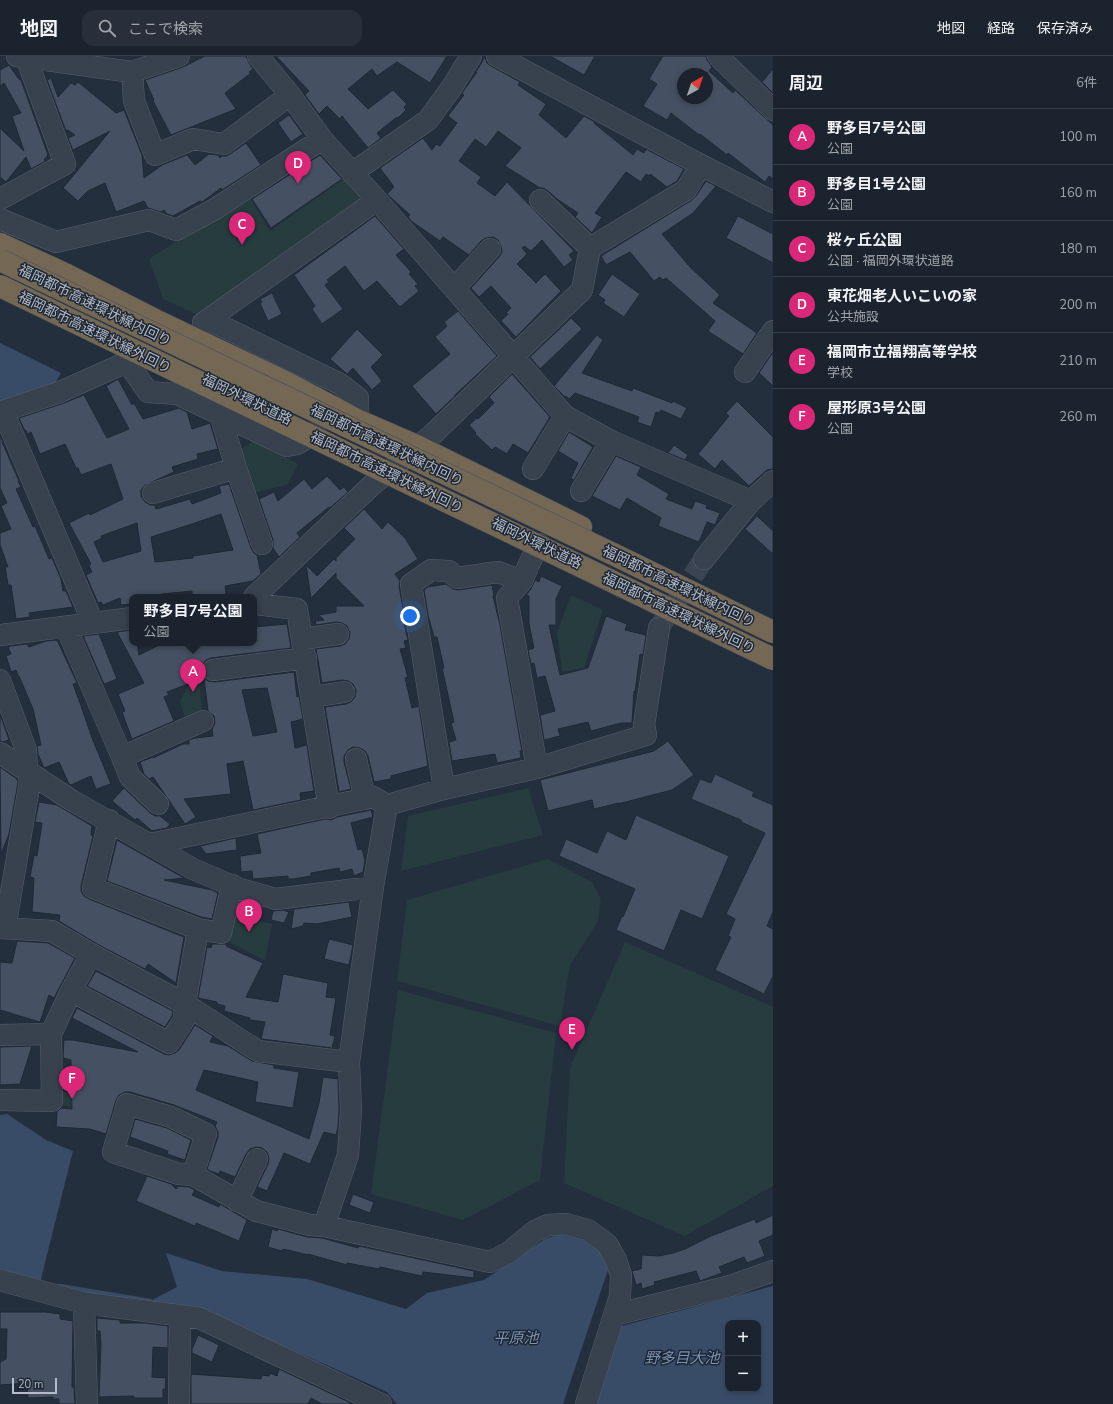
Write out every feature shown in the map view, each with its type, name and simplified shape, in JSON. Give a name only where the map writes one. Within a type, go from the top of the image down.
[{"type":"highway","points":[[0,244],[67,275],[159,322],[287,383],[357,420],[417,446],[630,552],[773,620]]},
{"type":"highway","name":"福岡都市高速環状線内回り","points":[[0,260],[773,632]]},
{"type":"highway","name":"福岡外環状道路","points":[[0,279],[316,433],[773,659]]},
{"type":"highway","name":"福岡都市高速環状線外回り","points":[[0,286],[773,659]]},
{"type":"street","points":[[23,56],[132,72],[179,56]]},
{"type":"street","points":[[0,199],[66,164],[23,56]]},
{"type":"street","points":[[258,56],[322,139],[514,355],[565,416],[611,441],[751,501]]},
{"type":"street","points":[[352,173],[428,120],[452,87],[471,56]]},
{"type":"street","points":[[497,56],[773,202]]},
{"type":"street","points":[[718,56],[773,110]]},
{"type":"street","points":[[132,72],[134,101],[155,155],[193,140],[224,144],[290,96]]},
{"type":"street","points":[[0,219],[56,242],[149,220],[176,230],[216,209],[322,139]]},
{"type":"street","points":[[257,594],[373,484],[391,471],[417,446],[433,434],[582,290],[590,248],[686,190],[701,165]]},
{"type":"street","points":[[357,420],[358,398],[340,384],[206,321],[377,200]]},
{"type":"street","points":[[540,200],[590,248]]},
{"type":"street","points":[[455,288],[490,249]]},
{"type":"street","points":[[745,372],[773,331]]},
{"type":"street","points":[[93,623],[1,412],[60,392],[127,362],[148,392],[177,394],[287,446],[298,444],[316,433]]},
{"type":"street","points":[[220,414],[236,468],[262,544]]},
{"type":"street","points":[[533,469],[565,416]]},
{"type":"street","points":[[581,491],[611,441]]},
{"type":"street","points":[[153,493],[236,468]]},
{"type":"street","points":[[704,559],[751,501],[773,481]]},
{"type":"street","points":[[536,768],[506,598],[522,581],[528,564],[539,544]]},
{"type":"street","points":[[444,789],[411,584],[431,570],[449,571],[457,578],[498,572],[522,581]]},
{"type":"street","points":[[257,604],[297,609],[329,808]]},
{"type":"street","points":[[0,636],[129,618]]},
{"type":"street","points":[[66,627],[130,777],[158,804]]},
{"type":"street","points":[[150,844],[329,808],[373,797],[387,805],[444,789],[536,768],[646,735],[644,725],[659,628]]},
{"type":"street","points":[[213,670],[304,648],[338,634]]},
{"type":"street","points":[[0,680],[26,750],[27,770],[30,781],[3,928],[52,931],[91,954],[185,1004],[258,1051],[350,1062]]},
{"type":"street","points":[[312,697],[344,692]]},
{"type":"street","points":[[122,757],[203,721]]},
{"type":"street","points":[[0,753],[71,800],[109,820],[193,869],[232,885],[276,899],[373,887]]},
{"type":"street","points":[[356,759],[365,799]]},
{"type":"street","points":[[324,1226],[348,1155],[351,1110],[350,1062],[373,887],[387,805]]},
{"type":"street","points":[[109,820],[93,888],[198,929],[221,933],[232,885]]},
{"type":"street","points":[[71,991],[169,1043],[184,1020],[185,1004],[198,929]]},
{"type":"street","points":[[0,1100],[52,1101],[51,1034],[71,991],[91,954]]},
{"type":"street","points":[[0,1035],[51,1034]]},
{"type":"street","points":[[237,1201],[257,1159]]},
{"type":"street","points":[[193,1175],[256,1212],[310,1225],[324,1226],[490,1262],[508,1253],[535,1231],[548,1225],[566,1224],[588,1230],[607,1244],[616,1260],[621,1275],[620,1296],[586,1404]]},
{"type":"street","points":[[614,1315],[730,1286],[773,1271]]},
{"type":"street","points":[[0,1280],[84,1303],[199,1318],[380,1404]]},
{"type":"street","points":[[84,1303],[87,1404]]},
{"type":"street","points":[[179,1404],[180,1315]]},
{"type":"green space","points":[[352,173],[377,200],[209,320],[163,299],[149,259],[248,195],[270,231]]},
{"type":"green space","points":[[255,440],[298,464],[287,485],[247,494],[237,452]]},
{"type":"green space","points":[[571,595],[603,610],[584,668],[562,672],[557,633]]},
{"type":"green space","points":[[212,665],[213,673],[201,674],[199,677],[202,712],[186,722],[180,701],[197,669]]},
{"type":"green space","points":[[528,788],[543,835],[401,871],[408,816]]},
{"type":"green space","points":[[548,859],[592,882],[601,900],[598,921],[570,965],[560,1026],[397,981],[407,900]]},
{"type":"green space","points":[[231,914],[272,924],[265,961],[226,940]]},
{"type":"green space","points":[[625,942],[773,1007],[773,1186],[685,1236],[564,1183],[570,1068]]},
{"type":"green space","points":[[398,990],[556,1033],[540,1180],[463,1220],[371,1194]]},
{"type":"green space","points":[[58,1092],[88,1094],[85,1108],[58,1105]]},
{"type":"water","points":[[0,343],[61,373],[52,389],[0,408]]},
{"type":"water","points":[[7,1114],[46,1140],[73,1151],[40,1283],[0,1272],[0,1115]]},
{"type":"water","name":"平原池","points":[[566,1231],[596,1245],[610,1264],[563,1404],[397,1404],[387,1392],[201,1309],[150,1301],[177,1287],[166,1253],[222,1271],[307,1279],[406,1309],[427,1293],[484,1280],[545,1239]]},
{"type":"water","name":"野多目大池","points":[[773,1286],[773,1404],[595,1404],[622,1326]]},
{"type":"building","points":[[205,56],[246,56],[253,69],[249,72],[251,73],[225,93],[236,109],[171,135],[153,101],[154,100],[145,80],[183,67]]},
{"type":"building","points":[[276,56],[447,56],[430,83],[397,62],[377,76],[372,69],[348,89],[368,109],[393,90],[407,104],[404,107],[406,110],[398,118],[397,117],[377,133],[381,138],[368,148],[342,116],[340,119],[327,106],[319,114],[305,95],[309,91]]},
{"type":"building","points":[[550,56],[595,56],[584,75]]},
{"type":"building","points":[[663,56],[706,56],[711,68],[677,68],[677,104],[713,104],[713,75],[733,93],[735,90],[773,125],[773,179],[769,176],[765,182],[728,153],[727,155],[671,113],[667,120],[643,106],[657,84],[649,79]]},
{"type":"building","points":[[485,57],[487,63],[520,82],[518,85],[546,104],[539,115],[566,138],[584,116],[595,122],[594,123],[633,155],[637,149],[644,153],[646,149],[684,169],[677,181],[667,187],[650,174],[649,176],[646,174],[641,182],[626,172],[595,213],[602,217],[592,233],[575,217],[578,213],[548,191],[540,188],[505,166],[521,148],[498,131],[486,147],[475,139],[459,161],[481,177],[477,183],[495,196],[507,182],[574,251],[569,255],[573,260],[564,267],[542,240],[531,251],[524,246],[522,248],[527,254],[517,264],[536,283],[545,274],[561,291],[516,337],[501,321],[508,314],[506,313],[511,308],[491,286],[479,297],[471,288],[502,252],[498,240],[493,237],[486,238],[481,241],[469,255],[443,237],[440,241],[411,221],[408,217],[410,215],[387,194],[394,187],[380,168],[423,138],[432,150],[436,144],[440,146],[457,123],[448,116],[464,95],[462,93],[477,72]]},
{"type":"building","points":[[9,65],[21,80],[48,155],[44,160],[46,161],[31,169],[26,157],[6,182],[0,177],[0,128],[24,151],[12,116],[21,113],[4,83],[0,86],[0,70]]},
{"type":"building","points":[[773,69],[773,93],[762,82]]},
{"type":"building","points":[[51,78],[58,97],[71,83],[75,85],[78,82],[116,113],[124,110],[142,155],[144,178],[162,165],[187,155],[195,165],[209,154],[218,155],[220,158],[222,156],[227,156],[246,143],[261,165],[222,190],[221,188],[202,202],[200,201],[173,216],[167,214],[164,210],[161,212],[148,208],[144,201],[116,212],[105,183],[88,191],[78,201],[63,188],[110,131],[73,150],[68,138],[75,135],[68,130],[66,131],[47,80]]},
{"type":"building","points":[[289,115],[303,134],[291,142],[278,123]]},
{"type":"building","points":[[320,155],[342,179],[271,228],[252,199]]},
{"type":"building","points":[[706,181],[716,186],[693,213],[662,234],[690,267],[720,295],[713,303],[757,333],[743,354],[708,331],[715,321],[666,278],[663,280],[660,277],[654,281],[630,252],[606,265],[601,256],[692,200]]},
{"type":"building","points":[[375,216],[404,249],[396,255],[411,272],[409,274],[418,284],[415,286],[419,291],[400,307],[377,281],[364,291],[345,266],[327,280],[329,282],[325,285],[343,309],[322,324],[312,309],[315,306],[294,275]]},
{"type":"building","points":[[738,216],[773,234],[773,263],[726,238]]},
{"type":"building","points":[[612,274],[640,294],[624,317],[603,303],[605,300],[598,295]]},
{"type":"building","points":[[272,293],[282,314],[268,321],[260,303],[262,302],[260,299]]},
{"type":"building","points":[[458,311],[497,356],[436,414],[412,386],[450,354],[435,337],[447,326],[444,322]]},
{"type":"building","points":[[571,318],[582,329],[540,369],[530,357]]},
{"type":"building","points":[[357,329],[383,355],[371,367],[382,381],[372,390],[353,368],[347,374],[330,359]]},
{"type":"building","points":[[597,335],[603,340],[582,373],[632,391],[633,388],[672,403],[673,401],[687,408],[681,419],[661,410],[659,413],[656,412],[651,427],[637,422],[639,417],[575,393],[569,399],[554,386]]},
{"type":"building","points":[[773,352],[773,386],[759,373]]},
{"type":"building","points":[[512,374],[550,417],[528,453],[513,444],[507,454],[495,447],[492,450],[475,434],[476,433],[469,425],[477,418],[478,419],[494,403],[489,397]]},
{"type":"building","points":[[118,379],[132,405],[134,403],[143,419],[179,408],[187,412],[192,429],[210,423],[218,449],[197,454],[198,459],[172,467],[174,472],[145,485],[141,490],[141,496],[145,502],[150,505],[155,505],[156,509],[190,499],[192,504],[221,493],[219,486],[229,484],[251,548],[257,555],[261,574],[253,581],[225,586],[226,594],[192,594],[192,591],[162,594],[129,594],[129,604],[121,605],[120,598],[103,605],[101,602],[98,603],[86,575],[92,572],[89,566],[91,564],[69,523],[89,513],[90,515],[123,499],[111,464],[81,475],[78,468],[76,468],[65,444],[40,454],[31,432],[27,434],[19,418],[84,395],[107,438],[129,429],[106,386]],"holes":[[[221,514],[233,550],[193,556],[193,558],[155,562],[151,537]],[[137,523],[141,551],[103,562],[94,542],[102,538],[101,536]]]},
{"type":"building","points":[[737,401],[773,437],[773,469],[767,470],[749,486],[722,460],[715,469],[698,454],[729,416],[726,413]]},
{"type":"building","points":[[569,432],[593,447],[574,480],[571,478],[578,463],[558,451]]},
{"type":"building","points":[[0,435],[21,487],[16,489],[33,527],[35,526],[49,559],[52,558],[61,579],[63,591],[66,591],[73,607],[29,613],[30,617],[16,619],[11,585],[8,585],[5,567],[8,567],[0,545],[0,533],[11,529],[1,506],[7,503],[0,488]]},
{"type":"building","points":[[674,445],[688,455],[685,460],[668,453]]},
{"type":"building","points":[[616,456],[641,467],[637,475],[669,494],[666,499],[692,509],[695,501],[707,505],[706,508],[720,513],[715,525],[707,522],[699,542],[658,526],[661,518],[627,498],[620,510],[592,496]]},
{"type":"building","points":[[327,476],[340,490],[344,487],[348,492],[297,533],[300,537],[279,557],[273,548],[273,540],[259,499],[274,492],[278,501],[304,479],[312,489]]},
{"type":"building","points":[[364,509],[382,529],[388,522],[405,538],[418,559],[395,574],[400,581],[399,586],[405,619],[403,620],[408,640],[404,641],[406,648],[400,649],[408,677],[405,678],[412,708],[419,706],[428,766],[391,776],[391,779],[374,782],[368,756],[365,751],[360,748],[353,747],[348,750],[344,756],[344,762],[351,789],[339,792],[325,707],[351,702],[355,697],[356,690],[353,684],[348,681],[342,680],[322,683],[316,649],[345,644],[349,639],[350,633],[347,626],[342,623],[336,622],[316,625],[315,621],[324,620],[319,615],[336,612],[336,606],[364,606],[336,578],[336,573],[311,598],[306,565],[317,576],[334,559],[336,561],[336,558],[355,539],[344,528]]},
{"type":"building","points":[[757,516],[773,531],[773,554],[745,529]]},
{"type":"building","points":[[541,576],[562,586],[556,599],[556,625],[549,625],[560,675],[588,668],[606,616],[627,624],[625,630],[646,635],[643,655],[640,654],[635,692],[634,691],[632,723],[621,723],[591,731],[588,722],[558,729],[560,736],[544,740],[540,715],[555,711],[545,676],[537,678],[534,663],[531,664],[528,650],[534,648],[529,624],[529,596],[526,595],[531,589],[535,580],[539,582]]},
{"type":"building","points":[[446,584],[453,589],[458,590],[492,585],[522,751],[520,751],[521,758],[497,763],[495,754],[452,761],[449,742],[456,740],[451,723],[454,722],[437,637],[434,637],[428,615],[424,590],[428,587]]},
{"type":"building","points":[[287,624],[291,648],[211,658],[206,660],[202,665],[201,672],[204,678],[167,692],[169,695],[164,697],[174,721],[132,739],[122,712],[125,711],[118,694],[144,683],[117,632],[129,630],[129,646],[138,646],[139,655],[157,646],[257,646],[257,627]]},
{"type":"building","points":[[99,634],[117,679],[104,684],[83,636]]},
{"type":"building","points":[[57,640],[77,683],[73,684],[92,738],[111,784],[96,789],[91,776],[71,785],[69,784],[59,762],[44,768],[38,754],[37,746],[41,745],[33,709],[16,670],[11,672],[6,656],[11,654],[8,647],[11,646],[27,644],[29,647],[46,641]]},
{"type":"building","points":[[294,672],[297,697],[299,696],[303,719],[291,722],[295,748],[307,745],[314,791],[300,793],[301,800],[253,810],[243,761],[227,764],[231,794],[184,799],[196,817],[185,824],[153,777],[149,779],[144,774],[140,762],[153,758],[183,744],[189,744],[189,740],[213,736],[212,729],[215,723],[214,716],[208,711],[204,678],[208,681],[215,682]],"holes":[[[267,688],[277,732],[253,736],[242,690]]]},
{"type":"building","points":[[0,714],[9,740],[3,742],[0,741]]},
{"type":"building","points":[[668,741],[694,775],[672,790],[594,809],[592,800],[548,811],[540,780],[654,751]]},
{"type":"building","points":[[0,767],[17,779],[18,782],[9,834],[1,854]]},
{"type":"building","points":[[715,774],[754,792],[752,796],[773,805],[773,912],[767,926],[773,929],[773,976],[764,994],[715,970],[731,937],[728,936],[735,919],[726,914],[765,833],[741,822],[741,820],[691,799],[700,779],[711,783]]},
{"type":"building","points":[[124,788],[150,813],[155,816],[160,816],[170,824],[167,828],[152,831],[137,818],[135,820],[112,801]]},
{"type":"building","points":[[39,802],[57,805],[92,826],[91,835],[93,836],[81,886],[81,891],[84,896],[184,937],[176,983],[148,964],[145,969],[97,944],[59,921],[60,915],[32,912],[34,878],[30,877],[34,855],[37,856],[42,823],[35,822]]},
{"type":"building","points":[[371,810],[373,817],[351,823],[358,850],[362,849],[365,860],[363,872],[354,876],[352,869],[340,872],[339,868],[311,873],[311,876],[293,879],[288,879],[288,876],[253,879],[252,871],[241,872],[240,856],[261,853],[257,834],[325,819],[331,820],[337,817]]},
{"type":"building","points":[[636,815],[729,856],[702,919],[681,910],[664,951],[616,930],[635,889],[559,856],[566,839],[597,853],[607,831],[626,840]]},
{"type":"building","points":[[236,838],[237,850],[206,854],[200,846]]},
{"type":"building","points":[[117,840],[184,878],[164,880],[212,890],[218,893],[212,919],[201,917],[107,881]]},
{"type":"building","points":[[349,902],[352,917],[317,924],[304,923],[303,926],[291,929],[294,909]]},
{"type":"building","points":[[283,910],[289,912],[284,923],[271,920],[273,911]]},
{"type":"building","points":[[329,939],[353,945],[349,965],[324,959]]},
{"type":"building","points":[[17,941],[48,943],[75,958],[54,998],[49,995],[40,1022],[0,1010],[0,962],[12,963]]},
{"type":"building","points":[[212,944],[227,944],[226,946],[263,963],[246,997],[278,1002],[283,974],[328,983],[326,997],[336,998],[330,1035],[335,1036],[332,1048],[261,1039],[265,1022],[250,1020],[250,1018],[224,1011],[225,1006],[217,1004],[217,1002],[198,998],[207,947],[211,948]]},
{"type":"building","points":[[96,971],[173,1011],[172,1016],[165,1027],[87,986]]},
{"type":"building","points":[[77,1008],[164,1054],[169,1055],[179,1050],[195,1025],[213,1036],[210,1042],[228,1046],[252,1061],[274,1065],[274,1068],[299,1072],[293,1108],[255,1102],[258,1082],[204,1070],[196,1090],[309,1139],[319,1103],[323,1077],[338,1079],[339,1110],[336,1135],[324,1132],[310,1164],[284,1153],[267,1191],[257,1187],[268,1164],[269,1158],[267,1152],[262,1148],[256,1147],[250,1149],[235,1177],[220,1171],[219,1174],[210,1171],[207,1169],[218,1137],[218,1132],[215,1126],[217,1122],[174,1105],[130,1092],[125,1092],[119,1095],[116,1100],[106,1134],[90,1129],[56,1127],[57,1112],[61,1108],[72,1109],[71,1060],[63,1058],[64,1040],[73,1040],[138,1052],[72,1018]]},
{"type":"building","points":[[32,1046],[20,1084],[0,1085],[0,1047]]},
{"type":"building","points":[[135,1119],[167,1128],[191,1140],[185,1160],[167,1154],[168,1151],[130,1137]]},
{"type":"building","points":[[147,1176],[171,1184],[176,1189],[178,1186],[189,1187],[195,1190],[192,1195],[219,1207],[220,1204],[247,1220],[239,1241],[196,1223],[195,1226],[136,1201]]},
{"type":"building","points":[[353,1194],[374,1202],[370,1213],[349,1205]]},
{"type":"building","points":[[773,1215],[773,1235],[759,1241],[765,1256],[747,1263],[744,1257],[719,1267],[722,1273],[700,1281],[696,1271],[654,1282],[655,1285],[642,1289],[641,1283],[636,1285],[632,1271],[641,1269],[642,1255],[659,1256],[673,1253],[755,1219],[756,1223]]},
{"type":"building","points":[[272,1229],[277,1231],[278,1229],[307,1237],[322,1238],[358,1248],[359,1246],[474,1271],[474,1278],[423,1272],[422,1276],[380,1267],[379,1269],[347,1263],[347,1265],[308,1254],[283,1249],[282,1251],[268,1247]]},
{"type":"building","points":[[0,1312],[45,1312],[60,1314],[60,1319],[73,1321],[72,1387],[74,1387],[75,1404],[59,1404],[59,1399],[53,1399],[53,1397],[28,1398],[27,1383],[0,1385],[0,1362],[6,1359],[7,1329],[0,1329]]},
{"type":"building","points":[[97,1318],[120,1320],[120,1323],[145,1323],[168,1326],[168,1348],[153,1347],[152,1377],[166,1378],[165,1390],[163,1389],[163,1398],[134,1398],[134,1396],[99,1397],[101,1343],[100,1331],[97,1331]]},
{"type":"building","points":[[198,1335],[219,1345],[212,1362],[192,1353],[192,1349]]},
{"type":"building","points":[[279,1369],[353,1404],[322,1404],[311,1398],[308,1404],[191,1404],[191,1374],[261,1379],[262,1375],[269,1376],[270,1373],[277,1376]]},
{"type":"waterway","points":[[59,1286],[150,1301]]},
{"type":"tunnel","points":[[659,628],[704,559]]},
{"type":"place","name":"東花畑老人いこいの家","points":[[298,184]]},
{"type":"place","name":"桜ヶ丘公園","points":[[242,245]]},
{"type":"place","name":"野多目7号公園","points":[[193,692]]},
{"type":"place","name":"野多目1号公園","points":[[249,932]]},
{"type":"place","name":"福岡市立福翔高等学校","points":[[572,1050]]},
{"type":"place","name":"屋形原3号公園","points":[[72,1099]]}]
